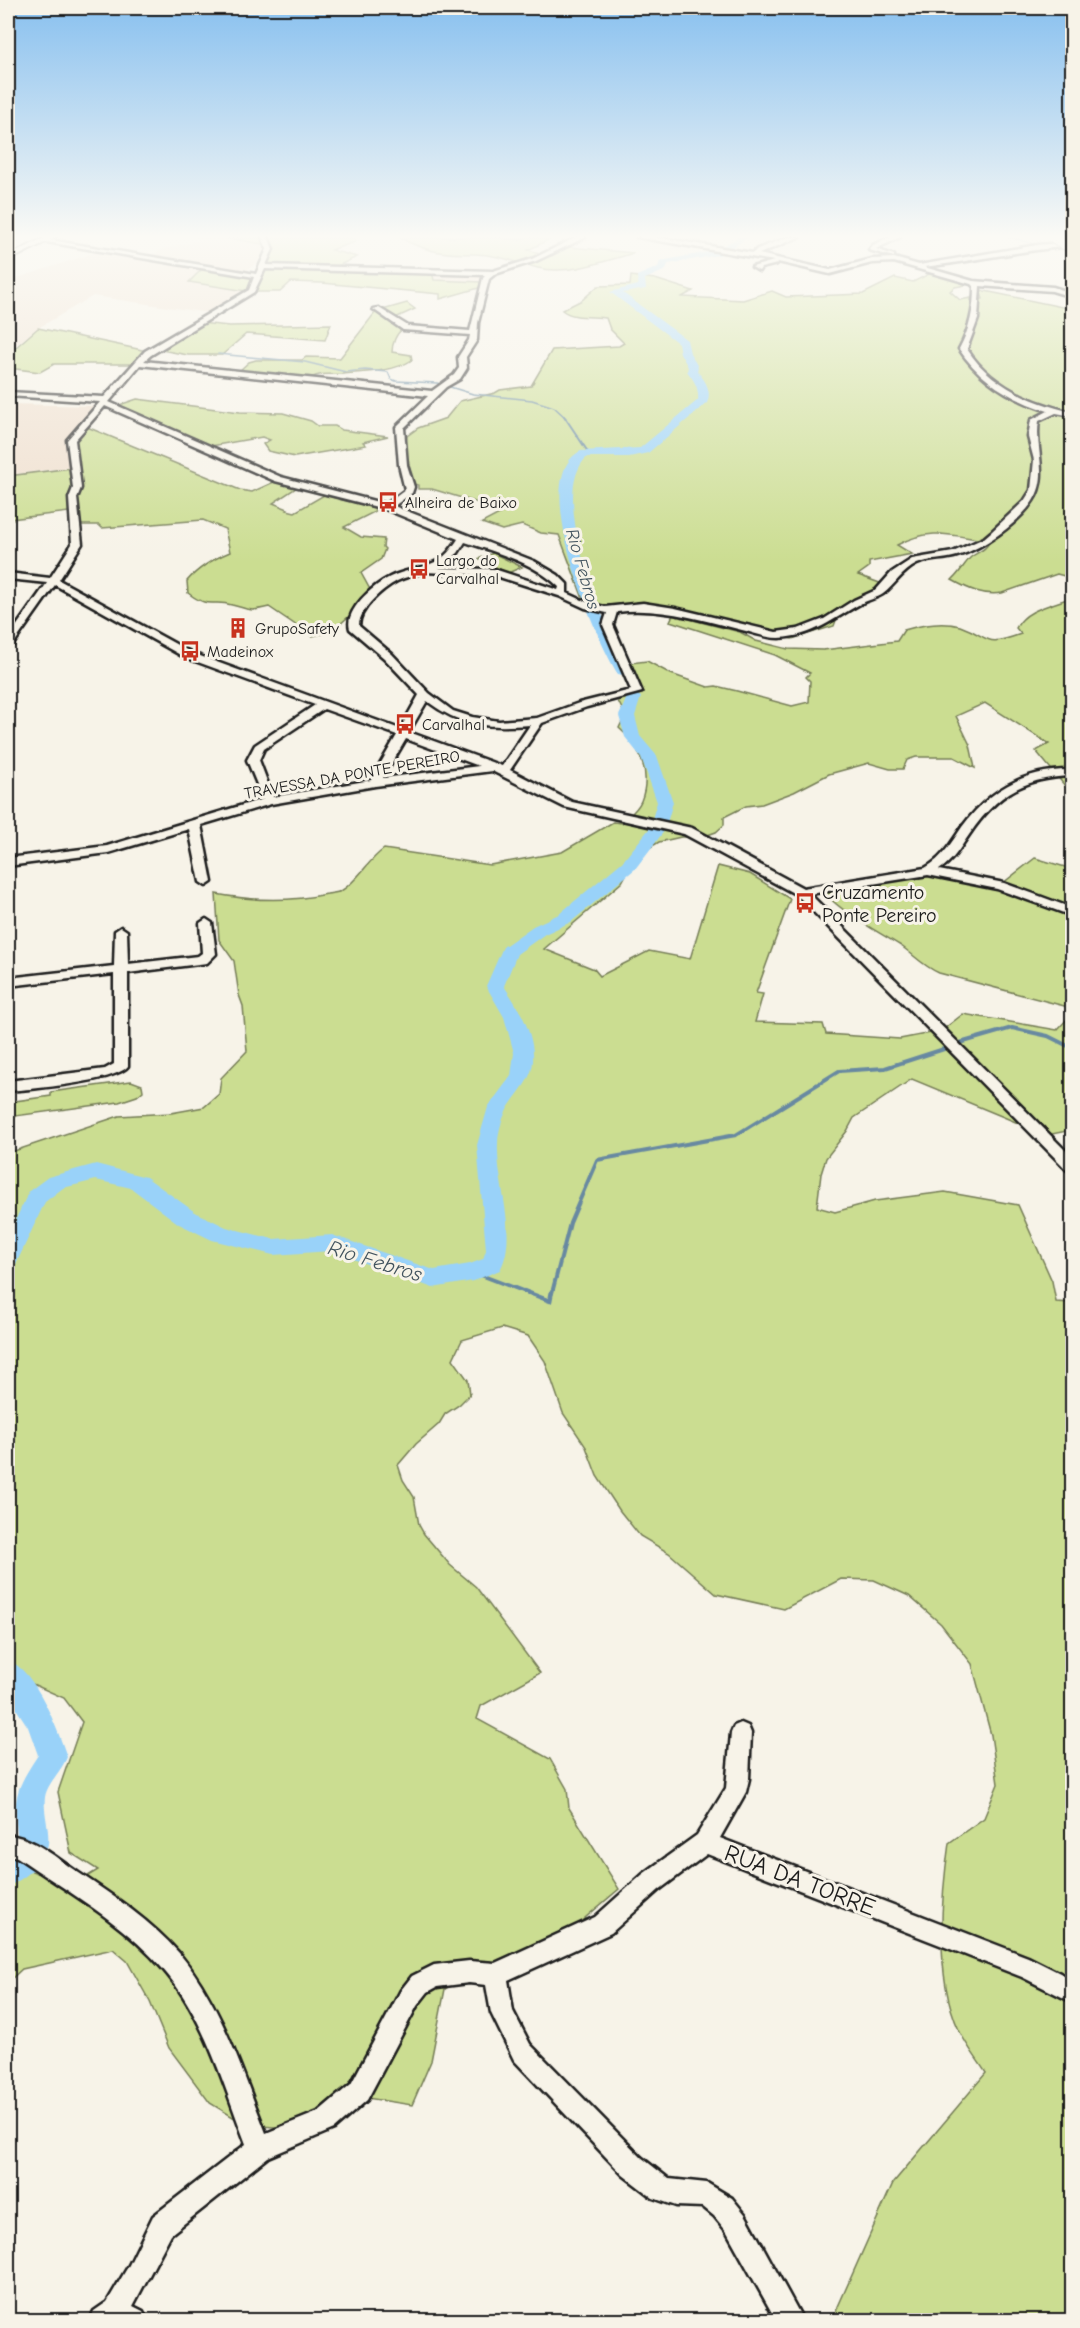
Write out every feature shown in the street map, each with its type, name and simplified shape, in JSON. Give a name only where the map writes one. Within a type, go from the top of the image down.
[{"type":"street","points":[[8,644],[54,581],[77,544],[73,498],[77,488],[71,440],[147,353],[159,346]]},
{"type":"street","points":[[388,507],[409,491],[410,487],[403,465],[400,427],[443,385],[456,377],[463,368],[462,357],[469,346]]},
{"type":"street","points":[[965,346],[963,349],[969,361],[988,380],[1054,411],[1072,414]]},
{"type":"street","points":[[138,363],[435,394]]},
{"type":"street","points":[[8,394],[106,401],[278,479],[388,507],[532,565],[557,578],[564,586],[562,594]]},
{"type":"street","points":[[427,570],[494,572],[562,594],[592,607],[613,610],[627,606],[643,606],[675,611],[776,635],[800,632],[828,621],[856,602],[879,592],[895,574],[915,561],[955,554],[987,540],[994,534],[1028,501],[1035,490],[1038,460],[1032,437],[1035,420],[1054,411]]},
{"type":"street","points":[[463,538],[449,557],[427,570],[393,579],[359,607],[354,618],[354,627],[388,656],[425,694],[449,713],[470,720],[499,724],[538,720],[583,705],[637,692],[608,625],[613,610]]},
{"type":"street","points":[[8,576],[54,581],[188,655],[499,769],[577,808],[693,834],[801,892],[1072,1166]]},
{"type":"street","points":[[375,783],[425,694]]},
{"type":"street","points":[[269,801],[253,760],[254,754],[259,747],[324,704]]},
{"type":"street","points":[[499,769],[538,720]]},
{"type":"street","name":"TRAVESSA DA PONTE PEREIRO","points":[[8,862],[108,849],[269,801],[375,783],[499,769]]},
{"type":"street","points":[[928,871],[949,858],[970,825],[998,793],[1034,777],[1072,773]]},
{"type":"street","points":[[194,822],[206,882]]},
{"type":"street","points":[[801,892],[928,871],[1000,886],[1072,912]]},
{"type":"street","points":[[8,982],[206,958],[209,954],[206,923]]},
{"type":"street","points":[[8,1086],[108,1073],[121,1066],[121,931]]},
{"type":"street","points":[[705,1843],[736,1792],[740,1779],[741,1732]]},
{"type":"street","name":"RUA DA TORRE","points":[[118,2317],[162,2225],[260,2148],[326,2121],[358,2092],[409,1998],[420,1984],[434,1976],[452,1972],[496,1974],[603,1925],[651,1882],[705,1843],[1028,1968],[1072,1990]]},
{"type":"street","points":[[20,1849],[146,1937],[170,1960],[191,1990],[211,2028],[260,2148]]},
{"type":"street","points":[[496,1974],[502,2013],[522,2052],[640,2172],[669,2193],[708,2195],[723,2207],[736,2223],[790,2320]]},
{"type":"shaded area","points":[[8,404],[97,406],[67,441],[70,467],[8,475]]},
{"type":"green space","points":[[18,346],[122,346],[147,351],[133,364],[54,364],[40,372],[8,368],[8,354]]},
{"type":"green space","points":[[161,346],[233,346],[222,355],[188,355],[155,349]]},
{"type":"green space","points":[[350,346],[393,346],[392,352],[411,355],[412,360],[397,367],[379,371],[323,374],[311,378],[238,372],[249,362],[256,360],[302,360],[306,357],[340,358]]},
{"type":"green space","points":[[619,346],[1072,346],[1072,578],[1057,574],[1002,593],[988,594],[976,591],[952,580],[971,557],[984,549],[990,541],[943,534],[921,536],[897,545],[912,554],[869,562],[869,567],[858,575],[885,585],[838,615],[834,626],[792,639],[668,611],[610,607],[584,601],[559,535],[541,533],[522,525],[502,530],[482,523],[505,511],[432,489],[418,489],[418,485],[413,484],[405,447],[407,436],[418,428],[446,418],[460,401],[500,390],[531,386],[552,350]]},
{"type":"green space","points":[[137,399],[240,412],[283,413],[311,421],[318,426],[335,426],[342,430],[388,436],[363,442],[366,445],[295,457],[268,451],[263,444],[270,440],[262,437],[211,446],[119,405]]},
{"type":"green space","points":[[87,427],[240,490],[252,492],[276,481],[296,488],[273,503],[287,510],[295,512],[324,495],[375,508],[374,512],[344,527],[361,537],[384,539],[385,549],[381,559],[361,573],[373,595],[331,632],[312,636],[269,607],[250,610],[225,603],[206,603],[188,593],[187,581],[196,572],[230,552],[225,529],[203,520],[102,528],[99,525],[79,525],[77,511],[11,519],[11,535],[8,535],[8,476],[79,467],[76,439]]},
{"type":"green space","points":[[493,553],[522,567],[508,573],[478,559]]},
{"type":"green space","points":[[1072,597],[1072,784],[1065,786],[1036,751],[1049,744],[985,703],[956,716],[970,745],[975,768],[954,757],[916,757],[907,760],[903,769],[890,769],[869,763],[829,774],[794,792],[762,804],[746,806],[724,817],[724,825],[716,832],[702,837],[681,837],[659,842],[649,848],[631,866],[622,882],[544,949],[594,969],[600,976],[649,951],[690,959],[718,866],[750,874],[790,899],[756,993],[763,994],[755,1022],[823,1024],[826,1034],[900,1039],[941,1031],[963,1014],[1057,1030],[1072,1014],[1072,1130],[1047,1135],[912,1079],[854,1118],[826,1158],[821,1174],[817,1207],[835,1212],[875,1201],[945,1192],[1018,1205],[1052,1281],[1056,1302],[1072,1303],[1072,2320],[832,2320],[893,2183],[986,2073],[968,2047],[951,2010],[943,1963],[942,1938],[942,1913],[949,1843],[984,1818],[998,1784],[991,1735],[972,1664],[941,1624],[909,1596],[874,1580],[841,1579],[784,1609],[716,1594],[669,1553],[640,1536],[620,1511],[597,1476],[586,1447],[563,1413],[545,1361],[528,1336],[502,1328],[462,1340],[453,1359],[468,1380],[470,1394],[445,1414],[439,1424],[416,1444],[398,1465],[403,1480],[414,1497],[419,1525],[424,1534],[450,1565],[476,1587],[540,1673],[481,1706],[477,1719],[550,1759],[567,1789],[569,1808],[619,1889],[585,1918],[588,1924],[532,1951],[482,1965],[445,1989],[431,2061],[412,2105],[367,2098],[288,2128],[246,2125],[210,2103],[169,2048],[150,2002],[127,1961],[113,1949],[22,1969],[8,1982],[8,1871],[17,1866],[73,1885],[98,1870],[71,1853],[58,1792],[82,1722],[64,1698],[8,1673],[8,1153],[119,1116],[171,1113],[204,1107],[219,1094],[221,1078],[247,1051],[243,1006],[234,961],[219,940],[216,894],[272,900],[336,893],[353,882],[384,849],[490,865],[562,852],[613,822],[622,823],[640,804],[645,781],[638,752],[619,728],[625,715],[618,701],[644,693],[630,663],[647,661],[671,674],[708,687],[716,686],[792,706],[809,702],[810,681],[806,677],[810,673],[775,655],[670,621],[673,615],[740,632],[756,641],[788,649],[823,650],[897,641],[904,630],[939,624],[960,626],[988,640],[1000,640],[1021,634],[1016,628],[1026,616]]},
{"type":"green space","points":[[1035,858],[1072,869],[1072,897],[1066,904],[1072,907],[1072,1008],[939,973],[851,915],[824,893],[825,887],[914,870],[1003,883]]},
{"type":"green space","points":[[131,1081],[142,1085],[143,1091],[137,1096],[119,1102],[8,1117],[8,1102],[51,1096],[51,1092]]},
{"type":"waterway","name":"Rio Febros","points":[[623,671],[596,617],[581,575],[570,530],[567,486],[572,468],[581,455],[644,451],[703,401],[703,388],[692,371],[693,367],[684,346]]},
{"type":"waterway","points":[[218,354],[305,362],[346,372],[365,370],[388,372],[391,379],[396,381],[437,383],[473,394],[532,400],[554,407],[564,416]]},
{"type":"waterway","points":[[564,416],[588,452]]},
{"type":"waterway","name":"Rio Febros","points":[[8,1258],[37,1197],[56,1182],[96,1172],[138,1182],[187,1218],[220,1234],[273,1247],[332,1243],[433,1279],[473,1272],[492,1264],[497,1250],[487,1145],[496,1112],[521,1076],[524,1053],[513,1017],[495,986],[509,951],[539,930],[565,918],[629,865],[657,830],[665,802],[649,756],[633,737],[627,716],[634,697]]},
{"type":"waterway","points":[[960,1043],[1012,1028],[1048,1036],[1072,1048]]},
{"type":"waterway","points":[[552,1293],[570,1223],[597,1160],[736,1135],[839,1071],[885,1068],[947,1048]]},
{"type":"waterway","points":[[473,1272],[528,1293]]},
{"type":"waterway","points":[[524,1291],[550,1301],[552,1291]]},
{"type":"waterway","name":"Rio Febros","points":[[8,1673],[40,1720],[53,1757],[31,1791],[30,1821],[33,1843],[18,1864],[8,1871]]},
{"type":"place","name":"Alheira de Baixo","points":[[388,502]]},
{"type":"place","name":"Largo do Carvalhal","points":[[419,569]]},
{"type":"place","name":"GrupoSafety","points":[[238,628]]},
{"type":"place","name":"Madeinox","points":[[190,651]]},
{"type":"place","name":"Carvalhal","points":[[405,724]]},
{"type":"place","name":"Cruzamento Ponte Pereiro","points":[[805,903]]}]
